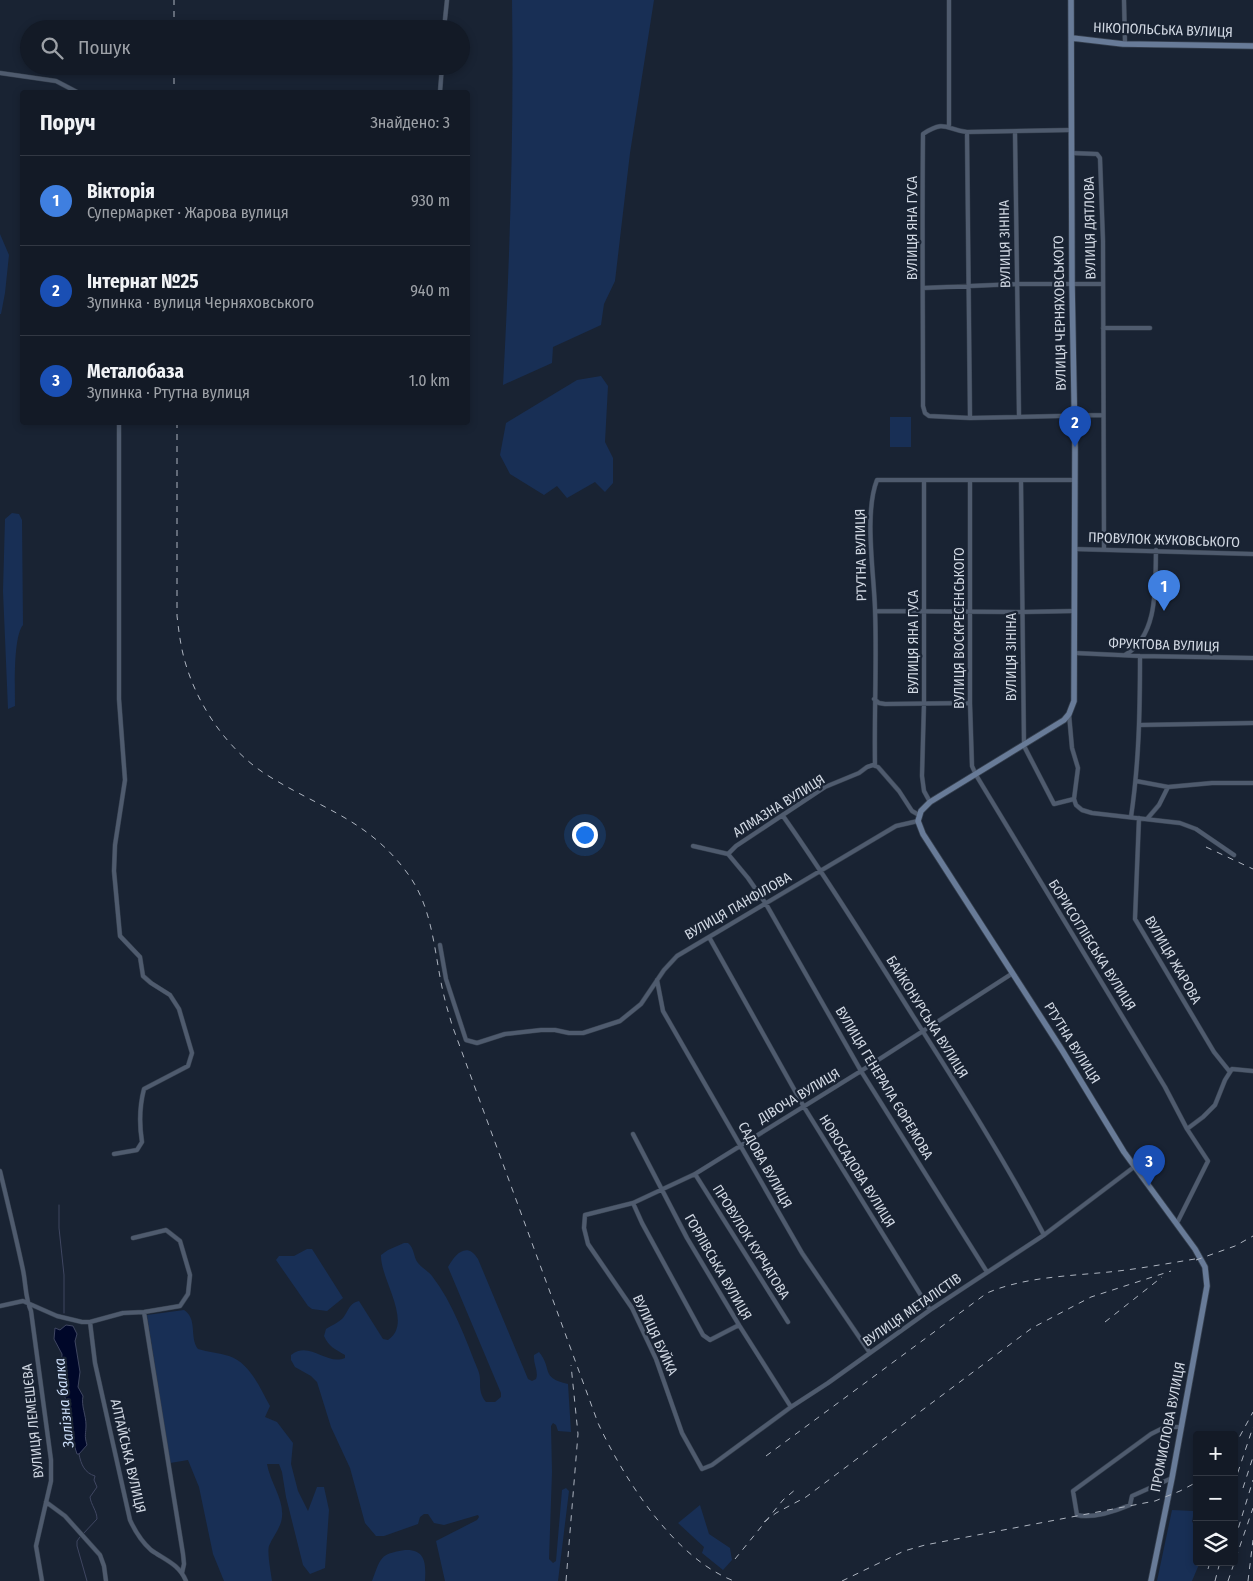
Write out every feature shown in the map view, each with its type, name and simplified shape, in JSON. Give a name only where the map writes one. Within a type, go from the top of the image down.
[{"type":"main road","name":"ВУЛИЦЯ ЧЕРНЯХОВСЬКОГО","points":[[1070,714],[1074,701],[1075,653],[1071,0]]},
{"type":"main road","name":"НІКОПОЛЬСЬКА ВУЛИЦЯ","points":[[1072,38],[1123,44],[1253,46]]},
{"type":"main road","points":[[918,818],[930,802],[1024,746],[1057,725],[1070,714]]},
{"type":"main road","name":"РТУТНА ВУЛИЦЯ","points":[[918,818],[923,834],[1013,973],[1134,1167],[1201,1258],[1207,1277]]},
{"type":"main road","name":"ПРОМИСЛОВА ВУЛИЦЯ","points":[[1150,1581],[1172,1478],[1207,1286],[1207,1277]]},
{"type":"street","points":[[445,20],[447,0]]},
{"type":"street","points":[[950,0],[949,126],[959,131],[968,132],[1071,130]]},
{"type":"street","points":[[1123,44],[1125,43],[1124,0]]},
{"type":"street","points":[[0,73],[56,80],[74,90]]},
{"type":"street","points":[[440,90],[441,75]]},
{"type":"street","name":"ВУЛИЦЯ ЯНА ГУСА","points":[[949,126],[933,127],[923,134],[921,252],[923,288],[923,406],[929,416],[970,418]]},
{"type":"street","points":[[968,132],[970,418],[1103,415]]},
{"type":"street","name":"ВУЛИЦЯ ЗІНІНА","points":[[1015,132],[1019,416]]},
{"type":"street","name":"ВУЛИЦЯ ДЯТЛОВА","points":[[1072,153],[1093,153],[1097,154],[1100,158],[1103,284],[1104,549]]},
{"type":"street","points":[[923,288],[1017,284],[1103,284]]},
{"type":"street","points":[[1103,328],[1150,328]]},
{"type":"street","points":[[114,1154],[137,1150],[142,1142],[139,1105],[144,1089],[188,1066],[192,1053],[179,1009],[170,995],[143,976],[140,957],[120,936],[114,872],[115,844],[125,780],[119,699],[118,425]]},
{"type":"street","name":"РТУТНА ВУЛИЦЯ","points":[[918,818],[899,791],[874,765],[875,611],[871,532],[873,492],[877,480],[1074,480]]},
{"type":"street","name":"ВУЛИЦЯ ЯНА ГУСА","points":[[924,480],[924,703],[922,776],[924,791],[930,802]]},
{"type":"street","name":"ВУЛИЦЯ ВОСКРЕСЕНСЬКОГО","points":[[970,480],[970,703],[972,766],[976,775]]},
{"type":"street","name":"ВУЛИЦЯ ЗІНІНА","points":[[1021,480],[1024,746],[1054,804],[1074,798]]},
{"type":"street","name":"ПРОВУЛОК ЖУКОВСЬКОГО","points":[[1074,549],[1253,554]]},
{"type":"street","points":[[1124,656],[1136,649],[1143,640],[1154,604],[1156,550]]},
{"type":"street","points":[[875,611],[1074,611]]},
{"type":"street","name":"ФРУКТОВА ВУЛИЦЯ","points":[[1075,653],[1124,656],[1253,658]]},
{"type":"street","points":[[1131,817],[1140,725],[1140,656]]},
{"type":"street","points":[[874,699],[879,703],[886,704],[970,703]]},
{"type":"street","points":[[1070,714],[1072,748],[1078,768],[1074,798],[1076,805],[1082,810],[1092,813],[1180,823],[1196,828],[1234,854]]},
{"type":"street","points":[[1140,725],[1253,723]]},
{"type":"street","name":"АЛМАЗНА ВУЛИЦЯ","points":[[766,904],[728,854],[736,846],[825,787],[859,774],[867,767],[874,765]]},
{"type":"street","name":"БОРИСОГЛІБСЬКА ВУЛИЦЯ","points":[[976,775],[1165,1087],[1186,1129],[1208,1161],[1177,1223]]},
{"type":"street","points":[[1136,781],[1168,787],[1212,783],[1253,784]]},
{"type":"street","points":[[1147,819],[1159,805],[1168,787]]},
{"type":"street","name":"БАЙКОНУРСЬКА ВУЛИЦЯ","points":[[783,816],[822,871],[923,1032],[1016,1181],[1044,1234]]},
{"type":"street","name":"ВУЛИЦЯ ПАНФІЛОВА","points":[[440,945],[446,979],[466,1040],[477,1043],[505,1034],[541,1030],[555,1030],[569,1034],[583,1033],[620,1020],[641,1004],[664,970],[677,956],[896,826],[918,818]]},
{"type":"street","name":"ВУЛИЦЯ ЖАРОВА","points":[[1139,818],[1135,919],[1214,1052],[1231,1071]]},
{"type":"street","points":[[693,846],[728,854]]},
{"type":"street","name":"ВУЛИЦЯ ГЕНЕРАЛА ЄФРЕМОВА","points":[[766,904],[861,1071],[987,1272]]},
{"type":"street","name":"НОВОСАДОВА ВУЛИЦЯ","points":[[709,937],[804,1107],[930,1310]]},
{"type":"street","name":"ДІВОЧА ВУЛИЦЯ","points":[[585,1215],[634,1203],[695,1174],[923,1032],[1013,973]]},
{"type":"street","name":"САДОВА ВУЛИЦЯ","points":[[657,980],[663,1011],[802,1253],[870,1354]]},
{"type":"street","points":[[1186,1129],[1203,1117],[1215,1105],[1225,1080],[1231,1071],[1253,1071]]},
{"type":"street","name":"ГОРЛІВСЬКА ВУЛИЦЯ","points":[[633,1134],[687,1238],[791,1407]]},
{"type":"street","name":"ВУЛИЦЯ МЕТАЛІСТІВ","points":[[702,1469],[712,1465],[930,1310],[1044,1234],[1134,1167]]},
{"type":"street","name":"ВУЛИЦЯ ЛЕМЕШЄВА","points":[[0,1171],[14,1225],[25,1279],[27,1302],[31,1311],[52,1470],[36,1546],[42,1581]]},
{"type":"street","name":"ПРОВУЛОК КУРЧАТОВА","points":[[695,1174],[788,1322]]},
{"type":"street","points":[[634,1203],[642,1223],[703,1335],[710,1340],[739,1325]]},
{"type":"street","name":"ВУЛИЦЯ БУЙКА","points":[[585,1215],[584,1228],[588,1244],[632,1308],[656,1359],[682,1433],[702,1469]]},
{"type":"street","points":[[0,1306],[18,1300],[72,1321],[90,1322],[123,1313],[144,1312],[180,1306],[188,1294],[190,1274],[180,1241],[166,1230],[133,1238]]},
{"type":"street","name":"АЛТАЙСЬКА ВУЛИЦЯ","points":[[144,1312],[183,1554],[184,1564],[182,1573]]},
{"type":"street","name":"АЛТАЙСЬКА ВУЛИЦЯ","points":[[90,1322],[95,1363],[130,1520],[136,1533],[149,1548],[177,1567],[186,1581]]},
{"type":"street","points":[[1172,1478],[1132,1496],[1130,1505],[1114,1512],[1084,1516],[1077,1515],[1073,1491],[1151,1434],[1165,1427],[1181,1427]]},
{"type":"street","points":[[46,1502],[65,1516],[100,1555],[106,1581]]},
{"type":"shaded area","points":[[512,0],[654,0],[630,153],[615,281],[604,304],[601,325],[553,347],[552,363],[503,385],[511,192]]},
{"type":"shaded area","points":[[0,234],[9,255],[1,314],[0,314]]},
{"type":"shaded area","points":[[601,376],[608,386],[605,442],[613,458],[613,483],[605,492],[595,482],[567,498],[557,486],[544,495],[510,474],[500,455],[506,423],[577,380]]},
{"type":"shaded area","points":[[890,417],[911,417],[911,447],[890,447]]},
{"type":"shaded area","points":[[12,513],[19,514],[22,520],[23,625],[16,651],[15,706],[8,709],[3,591],[5,519]]},
{"type":"shaded area","points":[[404,1243],[410,1245],[416,1261],[432,1276],[452,1309],[478,1370],[481,1393],[486,1402],[495,1402],[501,1397],[501,1393],[448,1267],[458,1254],[466,1250],[474,1254],[478,1259],[528,1379],[532,1381],[536,1379],[534,1355],[539,1352],[546,1363],[550,1376],[559,1382],[568,1384],[571,1432],[558,1431],[553,1423],[551,1426],[552,1472],[549,1559],[553,1563],[556,1561],[562,1490],[566,1488],[569,1491],[558,1581],[445,1581],[436,1541],[477,1520],[478,1515],[444,1525],[434,1523],[428,1514],[424,1514],[420,1517],[418,1524],[384,1536],[376,1536],[365,1523],[350,1468],[331,1427],[317,1382],[311,1376],[295,1367],[291,1360],[291,1355],[305,1350],[331,1359],[345,1358],[345,1355],[330,1345],[324,1336],[326,1329],[343,1318],[351,1305],[359,1301],[383,1339],[388,1340],[395,1332],[398,1323],[394,1300],[385,1276],[381,1255]]},
{"type":"shaded area","points":[[307,1249],[312,1249],[343,1298],[327,1311],[312,1309],[308,1306],[276,1260],[279,1256],[294,1256]]},
{"type":"shaded area","points":[[184,1310],[191,1318],[195,1344],[198,1349],[236,1359],[249,1370],[258,1384],[270,1406],[265,1417],[277,1422],[293,1443],[291,1464],[298,1491],[308,1511],[317,1487],[324,1487],[329,1510],[325,1568],[310,1574],[303,1565],[286,1497],[282,1472],[279,1464],[267,1464],[282,1510],[280,1525],[269,1546],[272,1581],[224,1581],[213,1554],[199,1487],[188,1460],[170,1463],[147,1315]]},
{"type":"shaded area","points":[[66,1325],[73,1326],[77,1334],[75,1341],[80,1372],[78,1387],[83,1396],[86,1421],[85,1437],[87,1445],[79,1454],[77,1454],[71,1435],[70,1423],[67,1418],[67,1403],[61,1383],[58,1380],[61,1376],[62,1354],[54,1339],[55,1328],[60,1330]]},
{"type":"shaded area","points":[[700,1505],[709,1534],[730,1548],[732,1560],[723,1570],[702,1553],[704,1547],[678,1523]]},
{"type":"shaded area","points":[[1172,1510],[1193,1511],[1193,1566],[1198,1566],[1192,1581],[1157,1581]]},
{"type":"shaded area","points":[[412,1550],[421,1555],[425,1563],[425,1581],[372,1581],[382,1558],[390,1553]]},
{"type":"waterway","points":[[59,1205],[59,1228],[64,1275],[64,1313]]},
{"type":"waterway","name":"Залізна балка","points":[[79,1454],[84,1468],[95,1476],[94,1480],[97,1487],[90,1497],[97,1519],[83,1534]]},
{"type":"waterway","name":"Залізна балка","points":[[80,1537],[77,1541],[77,1546],[87,1581]]},
{"type":"railway","points":[[174,0],[174,20]]},
{"type":"railway","points":[[174,75],[174,90]]},
{"type":"railway","points":[[177,425],[177,616],[184,659],[199,697],[217,727],[240,754],[267,775],[360,827],[393,855],[417,888],[429,919],[441,984],[452,1025],[598,1423],[637,1492],[671,1536],[712,1570],[734,1581]]},
{"type":"railway","points":[[1206,847],[1253,869]]},
{"type":"railway","points":[[1196,1260],[1235,1246],[1253,1236]]},
{"type":"railway","points":[[766,1456],[987,1293],[1031,1280],[1109,1272],[1201,1258]]},
{"type":"railway","points":[[764,1522],[776,1513],[806,1497],[1032,1328],[1091,1297],[1171,1271]]},
{"type":"railway","points":[[1105,1322],[1162,1277]]},
{"type":"railway","points":[[566,1581],[578,1434],[571,1365]]},
{"type":"railway","points":[[1238,1440],[1253,1412]]},
{"type":"railway","points":[[1237,1476],[1253,1427]]},
{"type":"railway","points":[[1243,1488],[1253,1457]]},
{"type":"railway","points":[[1238,1529],[1253,1480]]},
{"type":"railway","points":[[842,1581],[904,1551],[925,1545],[1155,1501],[1193,1484]]},
{"type":"railway","points":[[735,1559],[783,1500],[796,1489]]},
{"type":"railway","points":[[1228,1581],[1253,1508]]},
{"type":"railway","points":[[1248,1581],[1253,1540]]},
{"type":"railway","points":[[1215,1581],[1219,1566]]},
{"type":"place","name":"Інтернат №25","points":[[1075,447]]},
{"type":"place","name":"Вікторія","points":[[1164,611]]},
{"type":"place","name":"Металобаза","points":[[1149,1186]]}]
